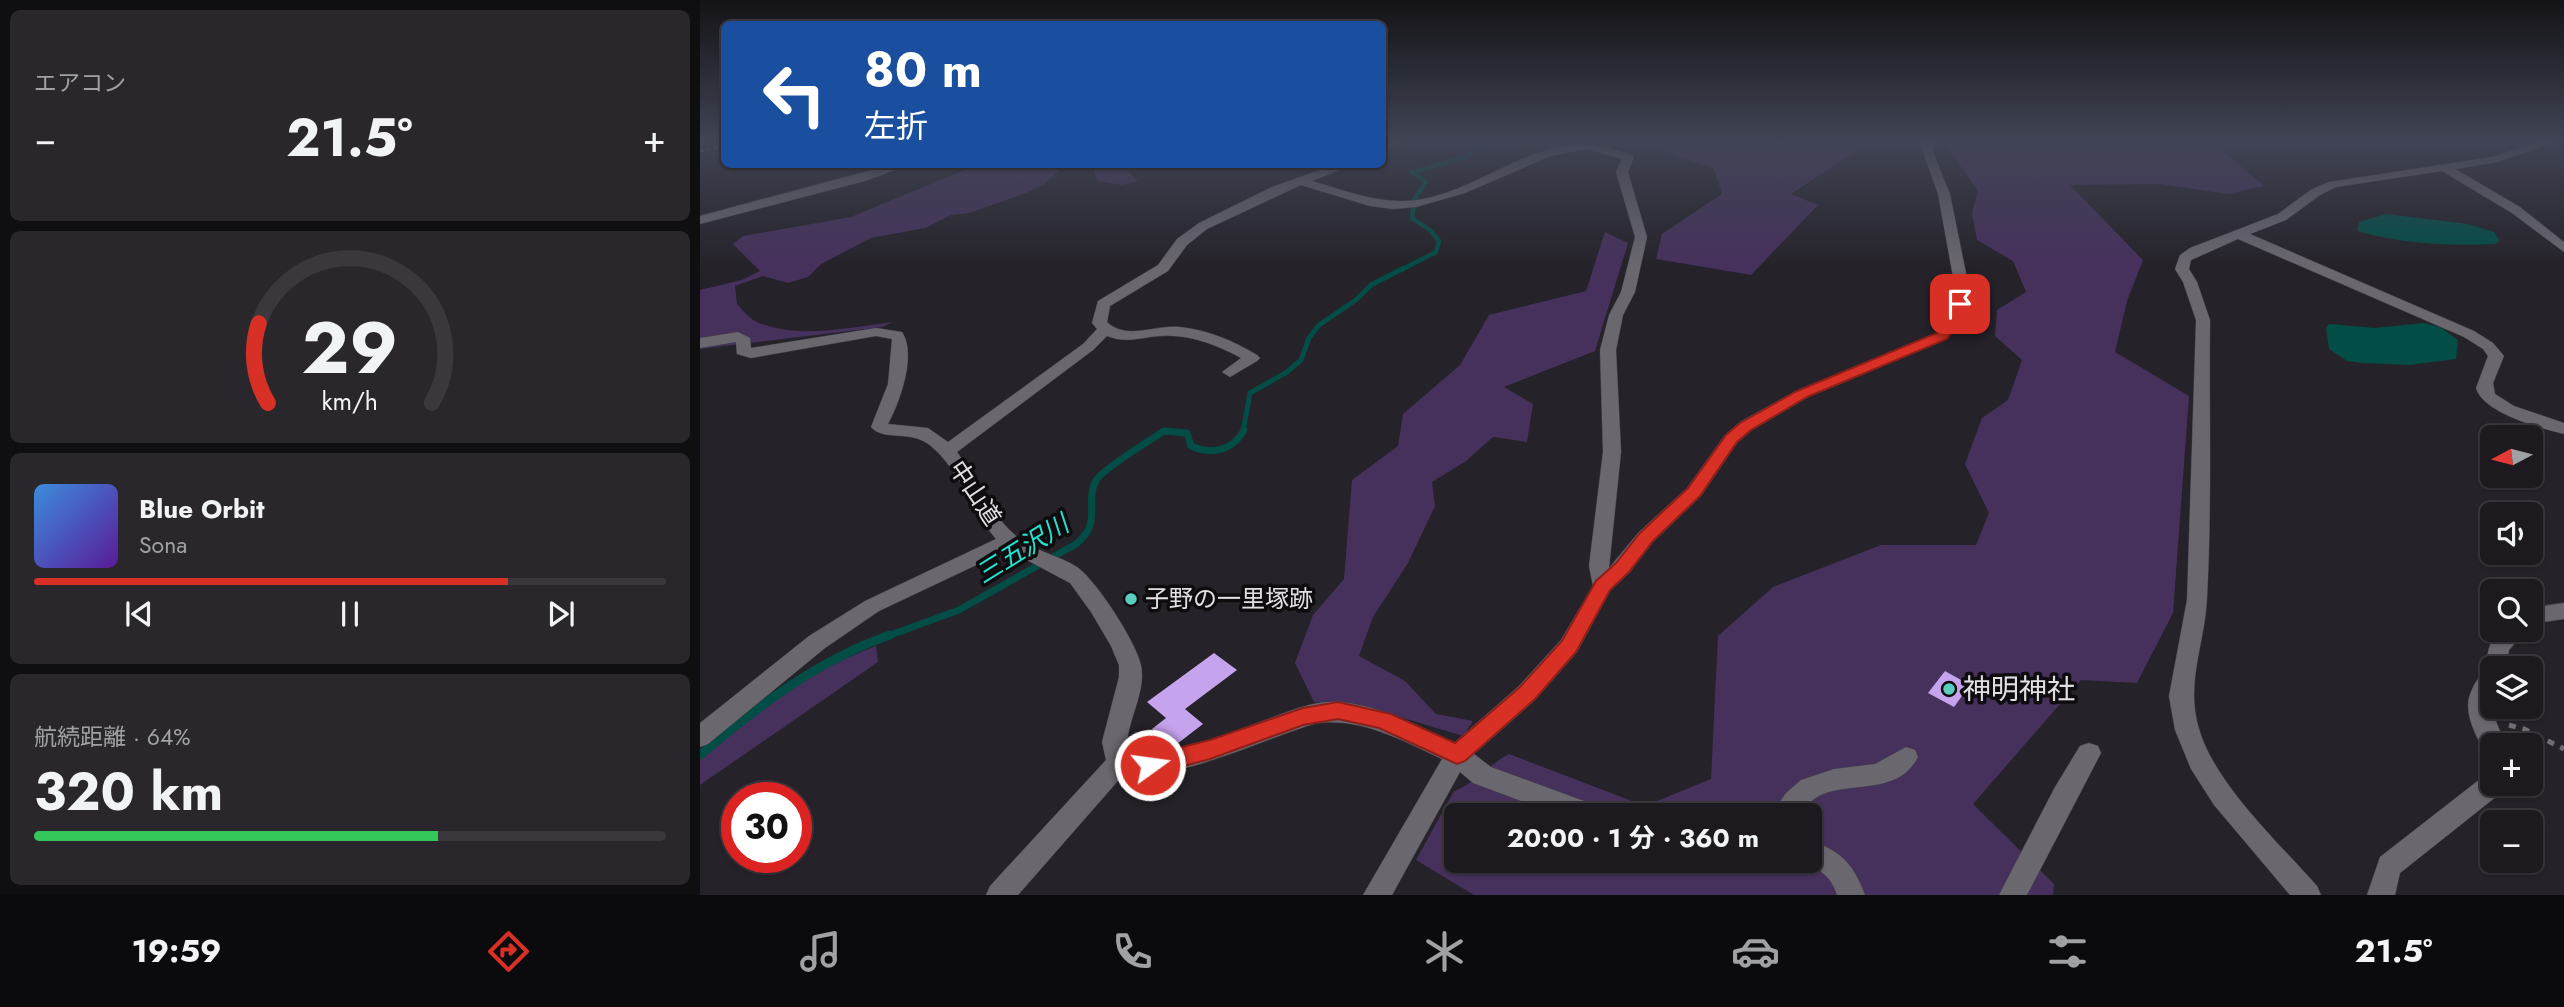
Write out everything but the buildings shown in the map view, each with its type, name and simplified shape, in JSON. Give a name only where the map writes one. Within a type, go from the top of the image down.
[{"type":"street","points":[[700,220],[846,183]]},
{"type":"street","points":[[1230,372],[1252,358],[1225,343],[1170,330],[1119,338],[1099,323],[1103,304],[1163,268],[1189,235],[1238,207],[1296,183]]},
{"type":"street","points":[[1306,183],[1376,202],[1402,205],[1436,201],[1480,183]]},
{"type":"street","points":[[1603,586],[1600,566],[1612,452],[1608,350],[1616,315],[1628,292],[1641,237],[1625,183]]},
{"type":"street","points":[[1377,895],[1457,755],[1527,693],[1569,646],[1603,586],[1623,567],[1646,537],[1694,492],[1718,455],[1746,426],[1802,394],[1942,336],[1956,319],[1962,288],[1940,183]]},
{"type":"street","points":[[2307,895],[2223,797],[2187,730],[2180,696],[2197,600],[2203,320],[2190,282],[2182,269],[2185,258],[2195,251],[2282,217],[2316,192],[2341,183]]},
{"type":"street","points":[[2470,183],[2516,210],[2564,248]]},
{"type":"street","points":[[2241,235],[2469,334],[2488,346],[2496,356],[2485,384],[2485,391],[2490,398],[2503,407],[2564,429]]},
{"type":"street","points":[[700,343],[738,337],[745,341],[743,351],[751,353],[864,334],[892,332],[901,340],[898,383],[890,408],[879,424],[880,428],[899,432],[923,432],[948,451],[1088,347],[1105,329]]},
{"type":"street","name":"中山道","points":[[948,451],[982,510],[1009,541],[1077,578],[1123,647],[1130,667],[1127,693],[1114,737],[1113,750],[1119,763]]},
{"type":"street","points":[[700,737],[817,642],[872,606],[1009,541]]},
{"type":"street","points":[[2543,614],[2564,611]]},
{"type":"street","points":[[2480,692],[2479,709],[2489,733]]},
{"type":"street","points":[[1000,895],[1069,815],[1119,763],[1138,766],[1172,760],[1308,715],[1338,711],[1383,720],[1457,755],[1482,775],[1558,803]]},
{"type":"street","points":[[2013,895],[2064,795],[2089,753]]},
{"type":"street","points":[[1793,803],[1811,788],[1830,781],[1881,775],[1906,757]]},
{"type":"street","points":[[2381,895],[2389,866],[2480,794]]},
{"type":"street","points":[[1822,856],[1838,866],[1851,895]]},
{"type":"path","points":[[2479,709],[2564,749]]},
{"type":"shaded area","points":[[934,183],[1046,183],[1021,195],[969,213],[951,215],[925,228],[871,238],[821,264],[808,277],[788,283],[763,276],[735,286],[737,304],[744,312],[754,321],[773,327],[825,331],[893,322],[882,327],[700,349],[700,290],[742,280],[760,271],[733,244],[743,236],[851,217]]},
{"type":"shaded area","points":[[1719,183],[1808,183],[1791,194],[1818,205],[1751,275],[1656,259],[1662,234],[1722,194]]},
{"type":"shaded area","points":[[1972,183],[2260,183],[2264,186],[2228,194],[2160,184],[2070,185],[2143,260],[2127,301],[2115,352],[2189,396],[2173,613],[2137,683],[2081,680],[1973,804],[2054,884],[2053,895],[1474,895],[1416,860],[1444,809],[1444,873],[1822,873],[1822,803],[1652,803],[1711,779],[1718,636],[1773,587],[1881,545],[1976,545],[1989,513],[1965,464],[1982,418],[2008,400],[2022,360],[1995,336],[1997,310],[2026,292],[2013,261],[1977,240],[1972,213],[1978,191]]},
{"type":"shaded area","points":[[2386,214],[2468,224],[2494,232],[2500,241],[2477,245],[2425,243],[2357,231],[2359,222]]},
{"type":"shaded area","points":[[1605,232],[1628,243],[1595,351],[1504,387],[1533,404],[1527,442],[1493,437],[1466,461],[1432,482],[1435,506],[1408,563],[1373,617],[1359,656],[1405,681],[1436,714],[1473,721],[1463,736],[1357,704],[1314,702],[1295,663],[1313,615],[1344,579],[1352,480],[1398,446],[1403,414],[1460,365],[1489,315],[1586,291]]},
{"type":"shaded area","points":[[2424,323],[2440,327],[2458,340],[2456,359],[2409,365],[2363,363],[2347,361],[2329,349],[2326,328],[2329,324],[2375,328]]},
{"type":"shaded area","points":[[876,646],[878,662],[700,785],[700,759],[740,726],[805,680]]},
{"type":"shaded area","points":[[1509,754],[1637,803],[1447,803],[1454,791]]},
{"type":"waterway","name":"三五沢川","points":[[1401,270],[1436,252],[1439,241],[1431,231],[1412,218],[1414,200],[1425,183]]},
{"type":"waterway","name":"三五沢川","points":[[1243,431],[1250,393],[1287,372],[1301,360],[1309,338],[1319,325],[1356,300],[1371,285],[1404,268]]},
{"type":"waterway","name":"三五沢川","points":[[885,637],[959,610],[1076,544],[1089,528],[1093,487],[1097,479],[1118,461],[1164,431],[1187,433],[1191,446],[1206,450],[1228,447],[1243,431]]},
{"type":"waterway","name":"三五沢川","points":[[1163,432],[1175,432]]},
{"type":"waterway","name":"三五沢川","points":[[700,755],[790,686],[838,657],[890,635]]},
{"type":"place","name":"子野の一里塚跡","points":[[1131,599]]},
{"type":"place","name":"神明神社","points":[[1949,689]]},
{"type":"route","points":[[1150,765],[1234,742],[1303,717],[1338,711],[1383,720],[1457,755],[1527,693],[1569,646],[1603,586],[1623,567],[1646,537],[1694,492],[1731,439],[1746,426],[1802,394],[1942,336],[1956,319],[1960,304]]}]
